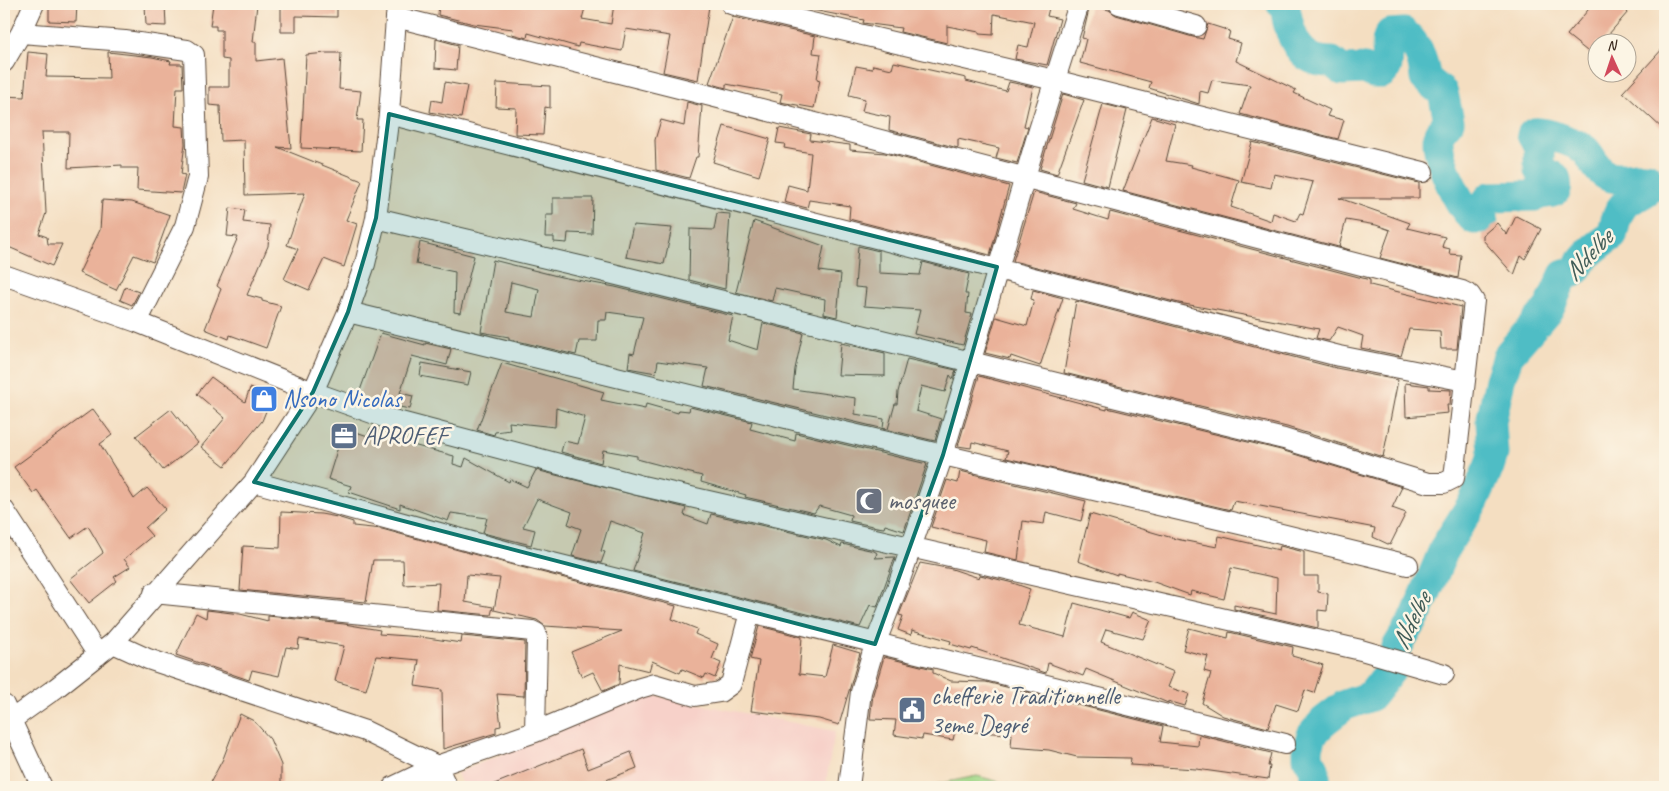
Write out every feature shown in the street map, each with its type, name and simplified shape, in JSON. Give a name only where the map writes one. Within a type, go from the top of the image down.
[{"type":"street","points":[[4,62],[21,34],[34,4]]},
{"type":"street","points":[[731,4],[1054,80],[1423,172]]},
{"type":"street","points":[[849,787],[862,692],[875,644],[896,591],[943,455],[1024,178],[1079,4]]},
{"type":"street","points":[[1118,4],[1196,26]]},
{"type":"street","points":[[42,787],[6,717],[105,649],[211,533],[254,482],[313,392],[348,312],[365,264],[376,218],[389,114],[396,10],[714,97],[1470,294],[1474,301],[1454,478],[1444,483],[1428,483],[1284,439],[376,218]]},
{"type":"street","points":[[21,34],[125,41],[187,50],[194,55],[198,177],[185,226],[137,322]]},
{"type":"street","points":[[389,114],[998,267],[1340,356],[1465,381]]},
{"type":"street","points":[[4,275],[137,322],[313,392],[389,419],[628,483],[1382,656],[1444,674]]},
{"type":"street","points":[[348,312],[1408,565]]},
{"type":"street","points":[[254,482],[516,554],[1285,744]]},
{"type":"street","points":[[4,510],[105,649],[148,659],[364,731],[437,766],[447,787]]},
{"type":"street","points":[[154,594],[532,631],[536,633],[537,638],[535,732]]},
{"type":"street","points":[[394,787],[437,766],[535,732],[640,688],[654,684],[695,696],[720,692],[731,684],[750,612]]},
{"type":"highlighted area","points":[[389,114],[997,267],[943,455],[875,644],[254,482],[313,392],[348,312],[376,218]]},
{"type":"shaded area","points":[[648,694],[835,731],[825,787],[463,787],[457,773]]},
{"type":"green space","points":[[977,776],[1020,787],[931,787],[937,784]]},
{"type":"building","points":[[49,4],[77,4],[76,22],[49,21]]},
{"type":"building","points":[[145,4],[165,4],[166,26],[146,25]]},
{"type":"building","points":[[213,4],[257,4],[253,42],[256,42],[256,61],[282,58],[291,148],[277,147],[362,181],[346,220],[357,224],[344,267],[324,259],[309,290],[284,279],[298,249],[287,245],[305,193],[245,195],[244,140],[221,141],[220,106],[209,105],[209,87],[229,87],[229,60],[222,59],[222,30],[216,30],[216,26],[210,26]]},
{"type":"building","points":[[281,4],[337,4],[337,17],[296,16],[296,32],[281,32]]},
{"type":"building","points":[[439,4],[586,4],[582,19],[611,24],[614,4],[709,6],[698,80],[663,72],[670,36],[626,29],[622,51],[579,43],[578,47],[528,33],[527,38],[512,34],[513,29],[474,24],[438,15]]},
{"type":"building","points":[[782,4],[1050,4],[1047,16],[1060,19],[1047,65],[1015,59],[1018,45],[1028,47],[1034,22],[994,14],[993,35],[979,34],[979,32],[947,26],[947,43],[900,32],[901,28],[863,23],[864,20]]},
{"type":"building","points":[[1593,4],[1619,4],[1628,12],[1611,32],[1586,32],[1586,50],[1567,35]]},
{"type":"building","points":[[1090,5],[1109,10],[1116,15],[1203,39],[1208,24],[1230,31],[1228,39],[1241,43],[1236,61],[1296,90],[1294,93],[1330,110],[1327,116],[1344,120],[1338,139],[1240,114],[1250,85],[1212,80],[1208,93],[1200,91],[1199,104],[1149,88],[1151,82],[1080,63],[1086,39],[1082,38]]},
{"type":"building","points":[[733,17],[815,36],[813,53],[821,54],[817,79],[820,80],[814,108],[780,102],[782,94],[726,84],[726,88],[709,83]]},
{"type":"building","points":[[436,39],[458,45],[456,70],[435,68]]},
{"type":"building","points":[[1665,46],[1665,131],[1623,92],[1632,82],[1636,82],[1636,78]]},
{"type":"building","points":[[28,52],[48,54],[46,77],[109,78],[108,52],[152,57],[171,61],[170,64],[182,64],[183,88],[177,88],[175,126],[184,127],[185,144],[181,174],[185,175],[181,193],[137,190],[138,168],[122,168],[122,165],[68,168],[69,132],[42,132],[46,213],[39,234],[47,237],[48,244],[62,244],[52,266],[4,245],[4,96],[24,97]]},
{"type":"building","points":[[341,53],[339,89],[361,91],[357,120],[363,120],[361,151],[301,148],[306,55]]},
{"type":"building","points":[[894,62],[966,78],[966,81],[1006,91],[1009,82],[1033,87],[1024,126],[1028,127],[1017,163],[996,158],[999,148],[958,139],[958,148],[889,130],[890,117],[862,111],[865,99],[849,95],[856,66],[872,69],[873,65],[892,69]]},
{"type":"building","points":[[445,82],[467,86],[461,118],[430,112],[432,100],[442,102]]},
{"type":"building","points":[[497,83],[550,86],[550,108],[545,107],[543,135],[515,134],[516,108],[496,107]]},
{"type":"building","points":[[1063,94],[1084,100],[1057,174],[1040,169]]},
{"type":"building","points":[[687,102],[702,106],[698,157],[696,157],[689,178],[656,170],[655,140],[661,120],[684,126]]},
{"type":"building","points":[[1103,104],[1127,110],[1108,187],[1082,180]]},
{"type":"building","points":[[1152,117],[1175,124],[1166,161],[1192,165],[1191,167],[1239,180],[1231,207],[1271,221],[1273,213],[1296,221],[1300,213],[1303,214],[1313,182],[1274,174],[1271,188],[1241,182],[1252,142],[1419,183],[1419,198],[1339,198],[1410,223],[1407,228],[1445,237],[1442,247],[1450,249],[1449,254],[1461,255],[1458,278],[1380,258],[1390,230],[1376,225],[1346,220],[1339,247],[1350,250],[1123,191]]},
{"type":"building","points":[[724,126],[770,139],[759,176],[713,162]]},
{"type":"building","points":[[779,128],[811,134],[810,140],[850,145],[850,150],[885,153],[1009,186],[990,255],[849,219],[850,206],[809,200],[807,208],[784,202],[788,185],[807,190],[811,153],[784,148],[785,144],[776,143]]},
{"type":"building","points":[[1034,192],[1076,203],[1073,209],[1108,220],[1110,212],[1370,280],[1370,285],[1461,307],[1457,349],[1441,349],[1440,331],[1409,329],[1401,356],[1361,348],[1363,336],[1338,327],[1329,341],[1316,338],[1319,329],[1179,303],[1013,261]]},
{"type":"building","points":[[553,198],[593,198],[592,234],[568,233],[567,243],[554,242],[554,237],[545,237],[546,215],[553,215]]},
{"type":"building","points":[[102,200],[132,202],[170,215],[153,262],[134,255],[116,290],[79,273],[100,230]]},
{"type":"building","points":[[230,208],[245,210],[243,222],[270,225],[268,246],[247,295],[281,306],[266,348],[230,335],[229,339],[205,329],[221,289],[217,286],[238,237],[227,236]]},
{"type":"building","points":[[717,213],[730,214],[725,289],[689,280],[690,229],[714,230]]},
{"type":"building","points":[[1516,216],[1541,229],[1525,259],[1521,256],[1514,275],[1483,240],[1483,235],[1497,223],[1507,235]]},
{"type":"building","points":[[754,221],[824,246],[819,271],[841,274],[837,317],[824,314],[825,299],[775,288],[772,301],[736,292]]},
{"type":"building","points":[[633,225],[672,228],[664,264],[626,257]]},
{"type":"building","points":[[420,242],[474,256],[460,313],[454,312],[455,272],[416,264]]},
{"type":"building","points":[[858,246],[879,251],[879,273],[920,275],[923,262],[969,274],[965,294],[968,294],[966,313],[972,314],[963,345],[914,334],[920,310],[864,306],[866,288],[855,287]]},
{"type":"building","points":[[493,260],[561,277],[615,287],[733,316],[728,340],[758,350],[763,323],[803,333],[795,369],[793,389],[856,398],[855,414],[884,419],[883,429],[704,386],[708,368],[658,361],[656,373],[628,368],[630,353],[634,354],[643,317],[607,312],[606,320],[598,320],[597,341],[579,341],[576,355],[509,339],[509,337],[481,332]],"holes":[[[511,282],[539,289],[534,317],[506,312]]]},
{"type":"building","points":[[125,287],[139,292],[132,305],[120,300]]},
{"type":"building","points":[[1033,290],[1063,298],[1040,366],[1011,356],[1010,359],[985,353],[996,317],[1027,326],[1034,300],[1031,299]]},
{"type":"building","points":[[1076,301],[1336,368],[1398,380],[1383,457],[1287,427],[1064,373]]},
{"type":"building","points":[[381,333],[425,345],[425,343],[451,349],[447,365],[412,356],[400,393],[413,396],[410,409],[379,403],[358,396]]},
{"type":"building","points":[[841,343],[885,353],[885,376],[838,375]]},
{"type":"building","points":[[907,359],[956,370],[953,379],[950,375],[945,392],[921,386],[916,411],[941,419],[935,441],[885,429],[888,429],[895,404],[897,404],[898,392]]},
{"type":"building","points":[[422,363],[471,372],[468,385],[420,376]]},
{"type":"building","points":[[502,363],[604,392],[601,400],[645,409],[646,404],[678,413],[679,410],[689,411],[690,407],[752,422],[750,429],[795,441],[796,433],[927,464],[904,531],[885,525],[884,528],[850,521],[851,515],[819,506],[814,513],[745,497],[746,495],[701,482],[702,476],[637,459],[637,456],[603,450],[601,463],[561,452],[564,441],[578,444],[585,417],[556,408],[555,427],[509,422],[510,430],[495,432],[494,435],[477,430]]},
{"type":"building","points":[[979,376],[1107,410],[1107,408],[1281,450],[1402,487],[1392,508],[1406,513],[1390,545],[1373,537],[1375,528],[1234,501],[1231,510],[1006,458],[1008,451],[972,442],[971,448],[958,446]]},
{"type":"building","points":[[211,377],[245,402],[250,388],[272,396],[262,421],[225,466],[201,447],[225,418],[197,394]]},
{"type":"building","points":[[1405,383],[1429,386],[1429,389],[1451,390],[1450,405],[1447,405],[1448,413],[1406,417]]},
{"type":"building","points":[[93,409],[112,435],[100,444],[134,499],[147,488],[166,509],[145,528],[152,536],[124,559],[130,567],[114,577],[117,581],[89,603],[70,579],[103,553],[102,550],[88,526],[71,538],[37,490],[33,493],[14,467]]},
{"type":"building","points":[[171,409],[198,443],[163,470],[136,436]]},
{"type":"building","points":[[344,428],[368,436],[370,428],[395,436],[394,440],[454,456],[453,464],[463,467],[466,458],[509,482],[510,479],[527,487],[536,470],[686,508],[684,515],[708,524],[711,514],[826,540],[841,547],[842,544],[874,551],[877,553],[875,558],[895,557],[877,607],[870,605],[860,627],[633,571],[645,533],[610,521],[601,551],[605,552],[601,563],[572,556],[581,529],[568,524],[572,512],[537,499],[523,527],[535,530],[531,545],[483,533],[487,518],[451,513],[448,521],[400,504],[400,509],[349,492],[351,486],[328,479]]},
{"type":"building","points":[[960,471],[1086,501],[1081,521],[1046,512],[1044,524],[1023,521],[1018,560],[984,552],[986,540],[931,527],[947,480],[958,483]]},
{"type":"building","points":[[281,512],[321,514],[337,517],[353,522],[353,526],[382,529],[513,565],[676,606],[672,619],[697,629],[695,634],[718,644],[712,659],[721,663],[715,678],[706,674],[704,678],[682,669],[680,673],[652,661],[649,671],[620,664],[619,684],[603,691],[593,672],[582,677],[571,652],[622,631],[545,626],[537,620],[494,610],[500,578],[467,575],[465,602],[493,607],[491,615],[437,610],[439,583],[404,585],[403,560],[373,560],[366,602],[240,590],[243,546],[280,548]]},
{"type":"building","points":[[1090,514],[1176,539],[1217,547],[1219,536],[1279,550],[1280,546],[1304,552],[1304,576],[1318,576],[1318,592],[1328,594],[1327,611],[1318,610],[1318,628],[1234,609],[1234,605],[1276,614],[1277,578],[1231,568],[1224,599],[1191,591],[1190,595],[1154,582],[1117,573],[1117,575],[1078,561]]},
{"type":"building","points":[[920,563],[952,569],[979,578],[980,575],[1030,589],[1019,625],[1065,637],[1074,603],[1129,618],[1132,612],[1151,620],[1143,639],[1106,629],[1101,642],[1174,672],[1168,687],[1189,694],[1185,706],[1168,701],[1168,703],[1086,669],[1083,676],[1048,663],[1046,673],[972,648],[971,650],[950,644],[951,641],[912,630],[911,635],[898,630],[903,616],[899,615]]},
{"type":"building","points":[[207,610],[240,614],[268,621],[268,616],[344,624],[380,630],[379,634],[421,637],[461,643],[462,636],[525,642],[524,696],[497,694],[501,726],[496,727],[496,733],[443,749],[442,690],[415,686],[419,660],[376,656],[366,690],[335,681],[344,646],[299,639],[298,649],[286,647],[279,676],[252,670],[249,680],[176,655],[196,613],[206,618]]},
{"type":"building","points":[[759,626],[802,637],[799,674],[825,677],[833,645],[860,653],[839,725],[819,719],[751,711],[759,661],[750,659]]},
{"type":"building","points":[[1189,628],[1228,638],[1229,632],[1293,647],[1292,656],[1323,665],[1314,693],[1305,690],[1298,711],[1276,704],[1268,728],[1223,716],[1202,703],[1211,673],[1204,671],[1208,656],[1183,650]]},
{"type":"building","points":[[884,657],[933,669],[933,673],[951,681],[986,682],[1163,726],[1160,742],[1198,746],[1199,735],[1271,753],[1268,779],[1196,769],[1130,765],[1131,758],[1077,757],[1049,750],[1011,747],[1012,734],[955,731],[953,740],[923,735],[922,739],[894,735],[896,720],[870,719],[873,694]]},
{"type":"building","points":[[240,714],[254,721],[270,739],[281,765],[281,787],[208,787],[223,759]]},
{"type":"building","points":[[581,749],[588,769],[631,752],[637,768],[588,787],[487,787]]},
{"type":"waterway","name":"Ndelbe","points":[[1282,4],[1286,10],[1294,39],[1302,51],[1315,60],[1332,62],[1342,70],[1365,69],[1373,73],[1382,73],[1387,65],[1387,43],[1390,34],[1404,33],[1409,37],[1419,53],[1425,78],[1443,93],[1449,121],[1439,133],[1440,153],[1454,191],[1474,219],[1483,218],[1483,207],[1490,197],[1536,196],[1555,191],[1557,188],[1555,177],[1544,176],[1539,170],[1539,147],[1532,135],[1534,133],[1552,136],[1581,147],[1588,153],[1600,171],[1608,176],[1617,178],[1647,177],[1649,189],[1623,206],[1616,218],[1612,236],[1591,252],[1574,272],[1564,275],[1549,308],[1509,354],[1500,380],[1491,422],[1493,454],[1474,501],[1445,547],[1416,616],[1397,647],[1391,670],[1371,696],[1345,705],[1324,721],[1312,735],[1308,747],[1308,758],[1314,768],[1316,787]]},
{"type":"place","name":"Nsono Nicolas","points":[[264,399]]},
{"type":"place","name":"APROFEF","points":[[344,436]]},
{"type":"place","name":"mosquee","points":[[869,501]]},
{"type":"place","name":"chefferie Traditionnelle 3eme Degré","points":[[912,710]]}]
